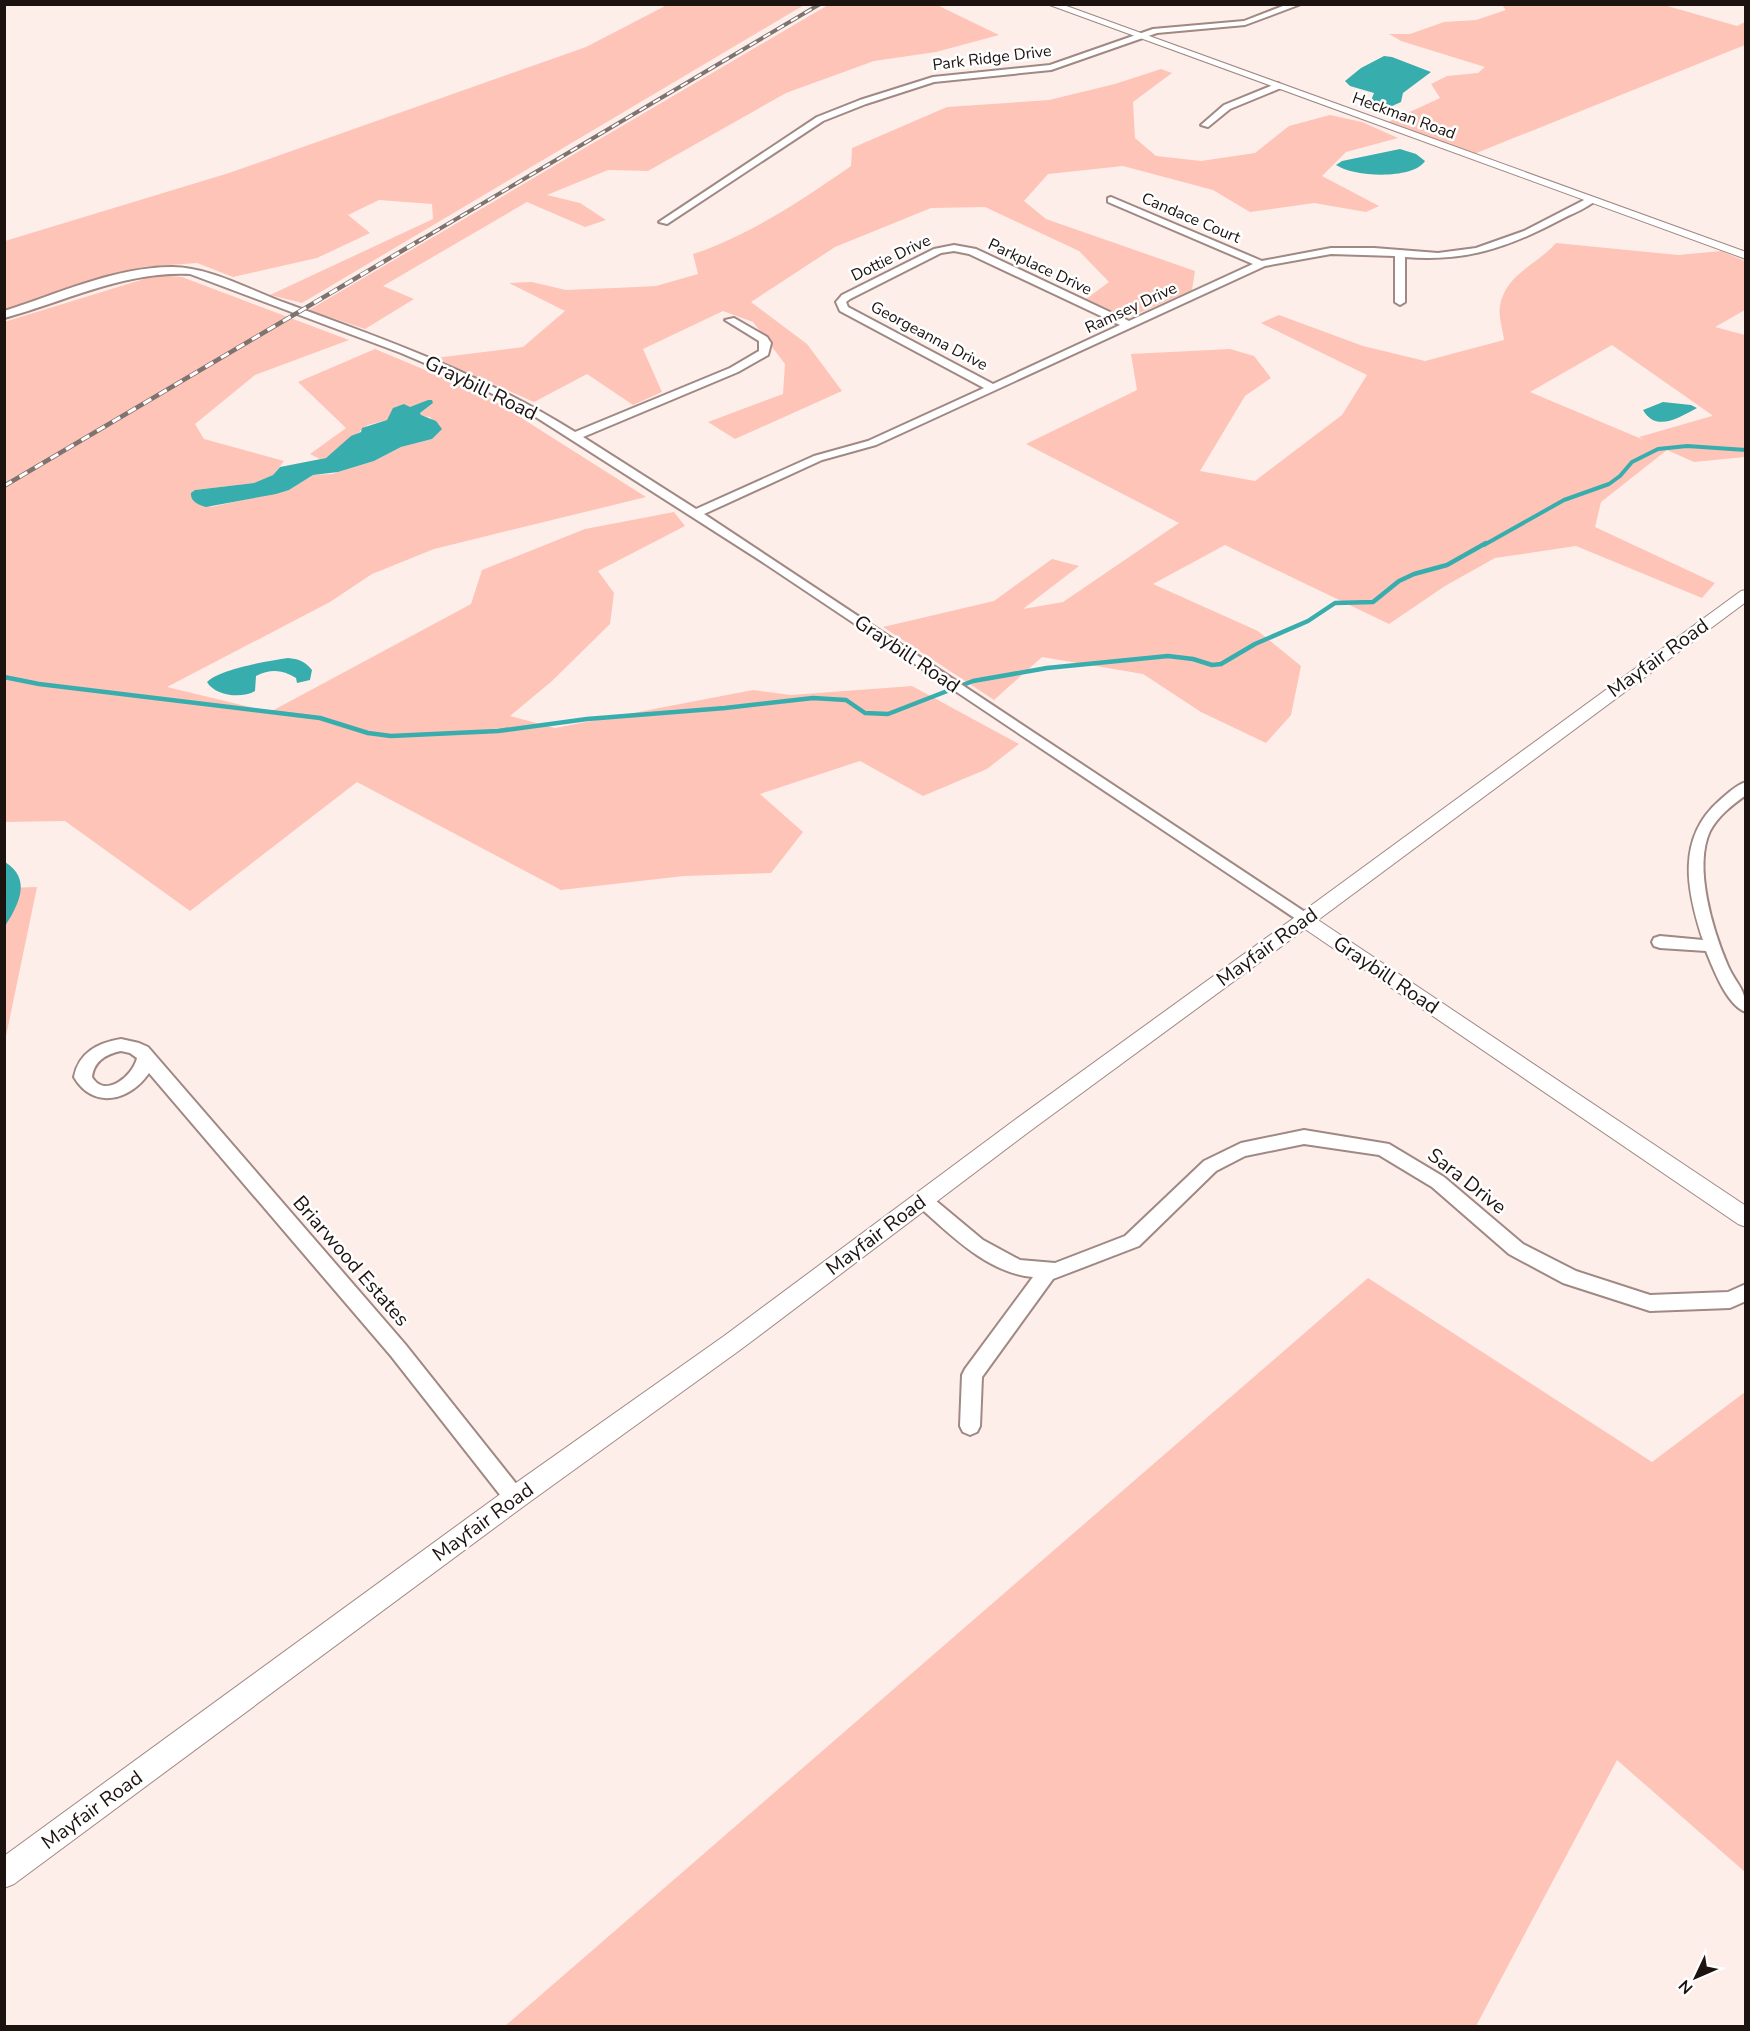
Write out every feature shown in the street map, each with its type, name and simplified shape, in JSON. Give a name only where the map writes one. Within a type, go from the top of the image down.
[{"type":"street","name":"Heckman Road","points":[[1051,4],[1746,256]]},
{"type":"street","name":"Park Ridge Drive","points":[[664,222],[830,114],[933,80],[1050,67],[1140,36],[1180,27],[1245,23],[1297,4]]},
{"type":"street","points":[[1205,125],[1227,107],[1278,86]]},
{"type":"street","name":"Candace Court","points":[[1111,200],[1261,264]]},
{"type":"street","name":"Ramsey Drive","points":[[697,513],[818,459],[872,443],[1261,264],[1288,256],[1325,251],[1450,255],[1492,248],[1590,200]]},
{"type":"street","name":"Dottie Drive","points":[[850,313],[841,306],[846,297],[938,250],[954,248],[972,251]]},
{"type":"street","name":"Parkplace Drive","points":[[972,251],[1129,326]]},
{"type":"street","points":[[1400,254],[1400,302]]},
{"type":"street","name":"Graybill Road","points":[[4,315],[140,273],[168,269],[191,271],[390,345],[514,400],[697,513],[1746,1218]]},
{"type":"street","name":"Georgeanna Drive","points":[[850,313],[993,388]]},
{"type":"street","points":[[573,437],[734,370],[764,353],[766,343],[763,339],[730,320]]},
{"type":"street","name":"Mayfair Road","points":[[4,1874],[515,1498],[732,1343],[1746,594]]},
{"type":"street","points":[[1746,787],[1709,820],[1699,838],[1695,855],[1695,874],[1712,946],[1726,979],[1746,1006]]},
{"type":"street","points":[[1660,942],[1712,946]]},
{"type":"street","name":"Briarwood Estates","points":[[146,1058],[398,1350],[515,1498]]},
{"type":"street","name":"Sara Drive","points":[[923,1200],[975,1245],[1017,1268],[1056,1271],[1132,1241],[1210,1166],[1240,1150],[1304,1137],[1383,1149],[1438,1182],[1516,1249],[1570,1277],[1650,1303],[1730,1299],[1746,1292]]},
{"type":"street","points":[[970,1426],[972,1375],[1048,1271]]},
{"type":"shaded area","points":[[1501,4],[1664,5],[1737,26],[1745,22],[1745,45],[1474,154],[1388,122],[1440,98],[1431,84],[1447,76],[1478,73],[1485,67],[1401,41],[1389,34],[1410,34],[1444,22],[1476,20],[1506,10]]},
{"type":"shaded area","points":[[667,5],[804,5],[302,303],[270,295],[433,219],[432,204],[379,200],[348,215],[370,233],[317,258],[233,277],[197,263],[142,267],[5,310],[5,241],[229,173],[586,47]]},
{"type":"shaded area","points":[[828,5],[937,5],[999,35],[936,52],[874,61],[786,93],[648,171],[608,170],[547,195],[580,203],[606,220],[585,227],[527,202],[383,286],[414,299],[365,329],[309,310]]},
{"type":"shaded area","points":[[1161,69],[1172,73],[1133,102],[1135,138],[1156,156],[1201,161],[1255,153],[1289,126],[1330,115],[1362,122],[1398,138],[1346,152],[1322,176],[1379,206],[1366,212],[1314,203],[1250,212],[1213,190],[1123,166],[1048,174],[1024,201],[1046,219],[1195,271],[1192,290],[1128,318],[1086,299],[1109,282],[1079,251],[985,207],[931,208],[835,247],[751,302],[807,344],[842,391],[735,439],[708,422],[783,394],[785,364],[753,322],[723,311],[643,349],[662,392],[633,405],[587,374],[534,402],[435,358],[523,347],[565,311],[509,283],[532,282],[566,290],[637,287],[656,286],[698,274],[693,254],[755,227],[814,191],[851,166],[852,148],[947,107],[1049,100],[1115,84]]},
{"type":"shaded area","points":[[1556,243],[1678,255],[1721,251],[1745,261],[1745,310],[1715,327],[1745,335],[1745,457],[1694,462],[1667,450],[1601,502],[1595,527],[1715,583],[1702,598],[1576,546],[1495,558],[1445,586],[1389,624],[1225,545],[1153,584],[1258,631],[1301,666],[1291,715],[1266,743],[1201,712],[1143,674],[1042,657],[994,700],[883,627],[994,601],[1052,559],[1079,566],[1023,609],[1063,602],[1179,523],[1026,444],[1137,390],[1131,354],[1230,349],[1254,356],[1271,378],[1245,396],[1200,471],[1255,481],[1342,415],[1367,375],[1261,323],[1279,315],[1363,346],[1425,361],[1504,340],[1500,314],[1503,295],[1515,278]],"holes":[[[1612,345],[1712,415],[1639,437],[1644,440],[1530,392]]]},
{"type":"shaded area","points":[[157,275],[182,277],[349,340],[255,375],[195,424],[204,439],[284,461],[273,475],[254,483],[195,490],[211,507],[289,490],[313,475],[332,474],[374,461],[401,447],[432,439],[441,429],[430,417],[421,416],[420,413],[433,403],[428,400],[387,420],[368,425],[326,458],[320,459],[310,454],[346,428],[298,382],[375,349],[485,395],[646,497],[434,549],[372,574],[330,602],[167,687],[270,712],[471,604],[482,570],[585,529],[674,512],[685,526],[598,571],[614,593],[610,624],[552,681],[510,716],[555,728],[753,690],[791,695],[912,686],[1019,744],[987,769],[923,796],[860,761],[760,794],[803,832],[771,873],[684,876],[561,890],[357,782],[190,911],[65,821],[5,822],[4,322]]},
{"type":"shaded area","points":[[37,887],[5,1041],[5,888]]},
{"type":"shaded area","points":[[1368,1278],[1652,1462],[1745,1392],[1745,1872],[1617,1760],[1476,2026],[505,2026]]},
{"type":"water","points":[[1384,56],[1431,72],[1403,93],[1401,102],[1390,107],[1370,103],[1374,93],[1350,86],[1345,81],[1361,68]]},
{"type":"water","points":[[1400,149],[1416,154],[1425,161],[1408,171],[1382,175],[1355,172],[1336,165],[1342,161]]},
{"type":"water","points":[[432,400],[433,403],[420,413],[436,421],[442,429],[432,439],[401,447],[374,461],[338,472],[313,475],[289,490],[276,494],[206,507],[192,499],[191,493],[195,490],[254,483],[273,475],[280,467],[326,458],[351,436],[361,432],[362,428],[387,420],[393,408],[404,404],[410,407]]},
{"type":"water","points":[[1663,402],[1691,405],[1697,408],[1676,419],[1661,422],[1648,417],[1643,410]]},
{"type":"water","points":[[288,658],[301,661],[312,670],[310,680],[297,683],[296,678],[286,673],[266,672],[256,676],[255,691],[243,695],[222,693],[207,682],[233,669]]},
{"type":"water","points":[[5,862],[13,869],[21,884],[15,909],[5,926]]},
{"type":"waterway","points":[[1484,545],[1564,500],[1609,484],[1620,476],[1632,462],[1658,449],[1687,446],[1746,450]]},
{"type":"waterway","points":[[4,677],[39,684],[320,718],[368,733],[391,736],[498,731],[587,719],[725,708],[813,698],[846,700],[865,713],[888,714],[973,681],[1047,668],[1168,656],[1193,659],[1212,665],[1221,664],[1255,644],[1308,621],[1335,603],[1373,602],[1399,581],[1414,574],[1447,565],[1486,543]]},
{"type":"railway","points":[[419,241],[820,4]]},
{"type":"railway","points":[[4,486],[422,239]]}]
